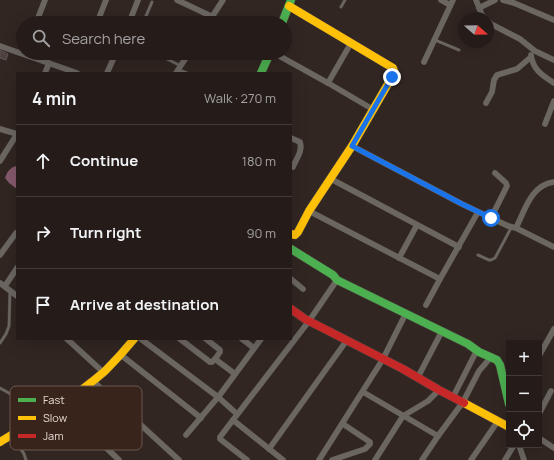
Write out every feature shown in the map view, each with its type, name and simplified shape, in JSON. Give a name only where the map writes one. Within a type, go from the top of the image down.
[{"type":"street","points":[[39,16],[45,0]]},
{"type":"street","points":[[100,16],[106,0]]},
{"type":"street","points":[[177,0],[204,16]]},
{"type":"street","points":[[213,16],[223,0]]},
{"type":"street","points":[[424,62],[451,3],[441,0]]},
{"type":"street","points":[[475,0],[481,12]]},
{"type":"street","points":[[479,8],[494,0]]},
{"type":"street","points":[[503,0],[514,3],[554,20]]},
{"type":"street","points":[[131,16],[136,1]]},
{"type":"street","points":[[285,16],[290,3],[392,68],[394,71],[374,110],[352,146],[309,211],[298,232],[295,235],[292,234]]},
{"type":"street","points":[[494,26],[520,39],[531,48],[554,60]]},
{"type":"street","points":[[328,83],[351,43]]},
{"type":"street","points":[[0,46],[16,51]]},
{"type":"street","points":[[531,48],[533,64],[543,76],[554,83]]},
{"type":"street","points":[[486,103],[492,92],[494,80],[497,75],[517,69],[531,57]]},
{"type":"street","points":[[41,60],[74,72]]},
{"type":"street","points":[[108,72],[113,60]]},
{"type":"street","points":[[179,69],[185,60]]},
{"type":"street","points":[[261,72],[267,60]]},
{"type":"street","points":[[287,60],[374,110]]},
{"type":"street","points":[[46,72],[50,63]]},
{"type":"street","points":[[545,124],[554,101]]},
{"type":"street","points":[[0,129],[16,134]]},
{"type":"street","points":[[0,161],[16,136]]},
{"type":"street","points":[[292,138],[300,142],[301,147],[300,153],[293,167]]},
{"type":"street","points":[[352,146],[462,204],[554,247]]},
{"type":"street","points":[[491,218],[507,186],[506,183],[495,173]]},
{"type":"street","points":[[331,179],[459,247]]},
{"type":"street","points":[[514,228],[534,193],[546,183],[554,182]]},
{"type":"street","points":[[309,211],[440,279]]},
{"type":"street","points":[[426,305],[478,212]]},
{"type":"street","points":[[399,258],[417,225]]},
{"type":"street","points":[[0,255],[16,233]]},
{"type":"street","points":[[292,250],[333,275],[336,280],[468,344],[499,362],[506,391]]},
{"type":"street","points":[[16,269],[2,284],[16,295]]},
{"type":"street","points":[[292,280],[303,289]]},
{"type":"street","points":[[247,460],[220,438],[232,420],[309,321],[336,280]]},
{"type":"street","points":[[292,310],[309,321],[506,425]]},
{"type":"street","points":[[319,460],[383,359],[406,313]]},
{"type":"street","points":[[542,351],[554,329]]},
{"type":"street","points":[[418,377],[442,331]]},
{"type":"street","points":[[68,340],[103,372]]},
{"type":"street","points":[[86,386],[124,353],[133,340]]},
{"type":"street","points":[[142,340],[237,414]]},
{"type":"street","points":[[181,340],[212,362],[220,350],[207,340]]},
{"type":"street","points":[[243,340],[254,348]]},
{"type":"street","points":[[186,435],[218,398],[260,340]]},
{"type":"street","points":[[269,449],[347,340]]},
{"type":"street","points":[[453,397],[476,350]]},
{"type":"street","points":[[121,355],[201,418]]},
{"type":"street","points":[[422,460],[463,402],[479,371],[491,357]]},
{"type":"street","points":[[215,359],[235,374]]},
{"type":"street","points":[[93,381],[98,386]]},
{"type":"street","points":[[375,460],[403,416],[428,401],[439,390]]},
{"type":"street","points":[[540,412],[551,391]]},
{"type":"street","points":[[363,392],[438,436]]},
{"type":"street","points":[[232,420],[283,460]]},
{"type":"street","points":[[471,460],[498,421]]},
{"type":"street","points":[[323,454],[331,460],[365,449],[370,444],[370,442],[342,424]]},
{"type":"street","points":[[142,426],[179,460]]},
{"type":"street","points":[[0,442],[10,435]]},
{"type":"street","points":[[542,440],[554,448]]},
{"type":"street","points":[[505,460],[512,448]]},
{"type":"street","points":[[520,448],[524,460]]},
{"type":"street","points":[[109,450],[120,460]]},
{"type":"lane","points":[[342,7],[345,0]]},
{"type":"lane","points":[[146,16],[152,2]]},
{"type":"lane","points":[[435,40],[459,50]]},
{"type":"lane","points":[[168,60],[179,69]]},
{"type":"lane","points":[[478,254],[490,260],[495,258],[514,228]]},
{"type":"lane","points":[[0,343],[9,326],[10,291]]},
{"type":"lane","points":[[0,388],[10,394]]},
{"type":"lane","points":[[22,450],[26,460]]},
{"type":"shaded area","points":[[16,166],[16,188],[5,178],[12,167]]},
{"type":"building","points":[[0,50],[8,54],[6,60],[0,58]]},
{"type":"traffic: fast","points":[[285,16],[291,0]]},
{"type":"traffic: fast","points":[[261,72],[267,60]]},
{"type":"traffic: fast","points":[[292,250],[333,275],[337,280],[468,344],[479,352],[497,360],[500,365],[506,391]]},
{"type":"traffic: slow","points":[[289,6],[393,68],[394,71],[352,146],[309,211],[298,232],[295,235],[292,234]]},
{"type":"traffic: slow","points":[[86,386],[105,371],[133,340]]},
{"type":"traffic: slow","points":[[464,403],[506,425]]},
{"type":"traffic: slow","points":[[0,442],[10,436]]},
{"type":"traffic: jam","points":[[292,310],[305,319],[403,369],[464,403]]},
{"type":"route","points":[[392,77],[352,146],[491,218]]}]
